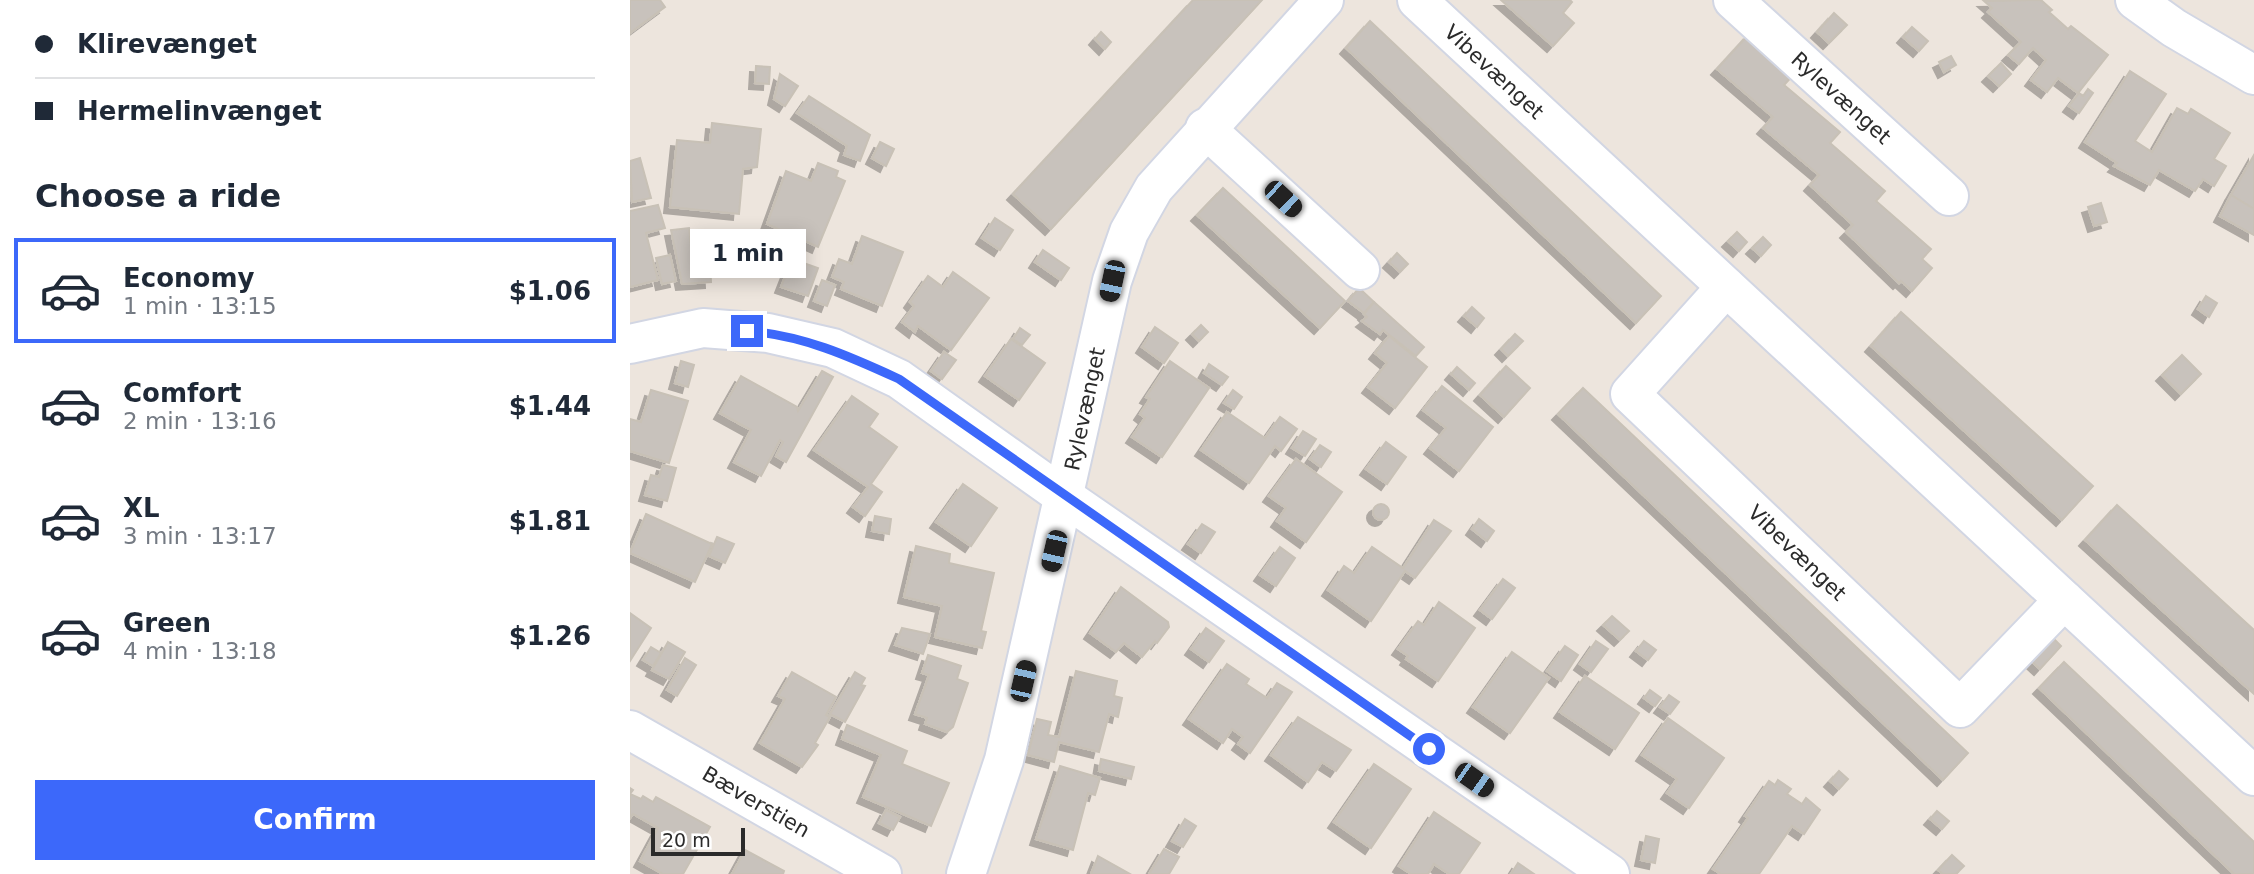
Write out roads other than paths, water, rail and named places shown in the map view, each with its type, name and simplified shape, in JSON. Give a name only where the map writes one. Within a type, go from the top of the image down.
[{"type":"street","name":"Rylevænget","points":[[966,874],[1004,760],[1066,498],[1112,281],[1129,232],[1154,188],[1205,128],[1324,0]]},
{"type":"street","name":"Vibevænget","points":[[1417,0],[2254,776]]},
{"type":"street","name":"Rylevænget","points":[[1733,0],[1949,196]]},
{"type":"street","points":[[2134,0],[2254,75]]},
{"type":"street","points":[[1205,128],[1360,270]]},
{"type":"street","name":"Vibevænget","points":[[1726,287],[1630,394],[1960,708],[2064,600]]},
{"type":"street","points":[[630,344],[703,328],[768,333],[832,348],[899,379],[1066,498],[1610,874]]},
{"type":"street","name":"Bæverstien","points":[[630,730],[882,874]]}]
